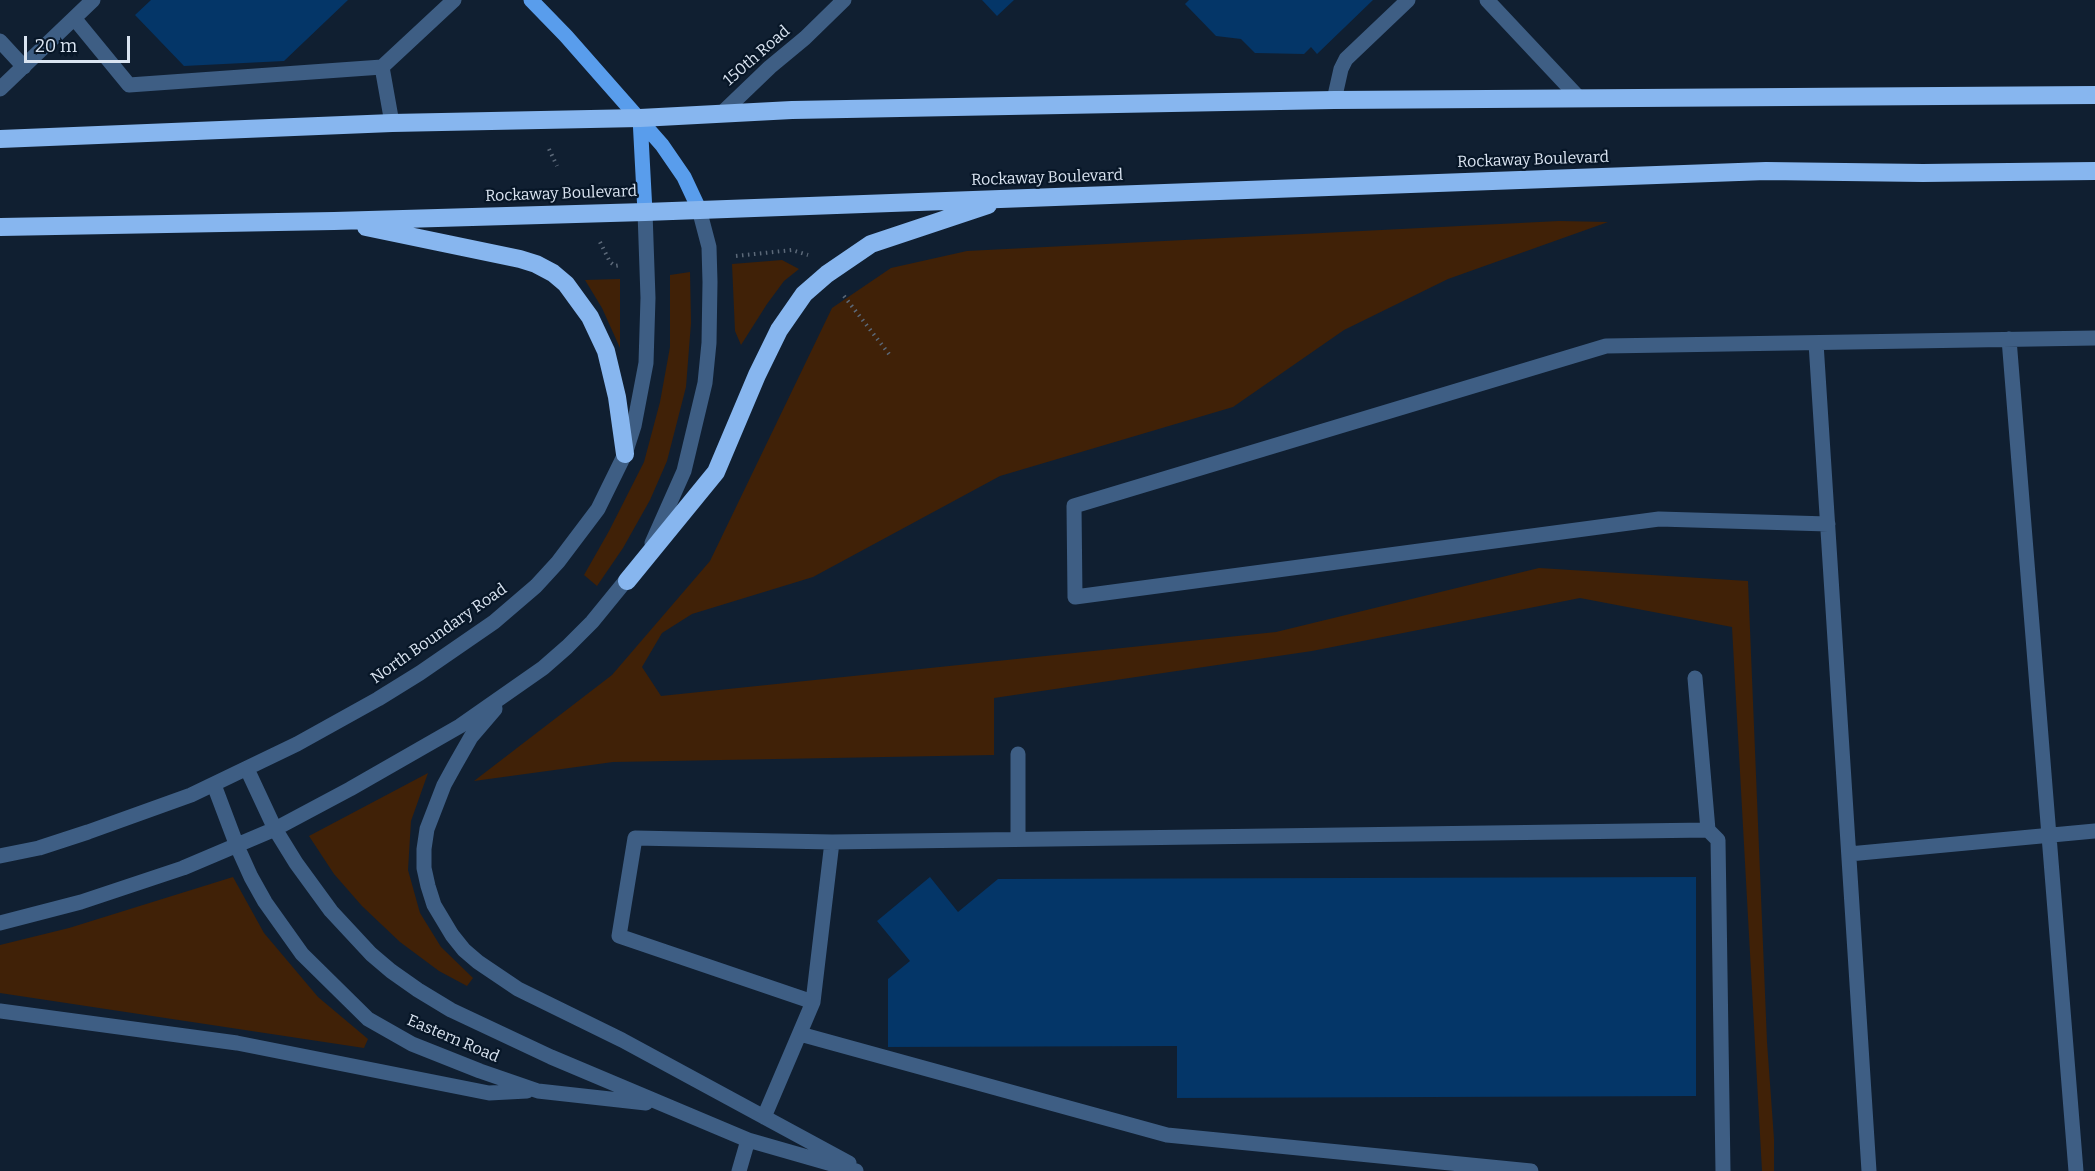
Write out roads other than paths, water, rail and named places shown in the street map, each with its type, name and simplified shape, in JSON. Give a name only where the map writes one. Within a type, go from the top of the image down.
[{"type":"highway","points":[[0,139],[392,123],[640,118],[804,110],[1334,100],[2095,95]]},
{"type":"highway","name":"Rockaway Boulevard","points":[[0,227],[645,212],[1766,171],[1923,173],[2095,171]]},
{"type":"highway","points":[[627,581],[716,472],[757,375],[779,330],[804,294],[827,274],[871,243],[1006,199]]},
{"type":"highway","points":[[334,221],[520,259],[553,273],[579,299],[600,335],[611,370],[625,454]]},
{"type":"main road","points":[[531,0],[640,118],[684,177],[699,209]]},
{"type":"main road","name":"North Boundary Road","points":[[640,118],[645,212]]},
{"type":"street","points":[[0,89],[93,0]]},
{"type":"street","points":[[74,18],[129,85],[382,67],[454,0]]},
{"type":"street","name":"150th Road","points":[[721,114],[770,66],[805,38],[844,0]]},
{"type":"street","points":[[1334,100],[1341,69],[1346,59],[1408,0]]},
{"type":"street","points":[[1487,0],[1579,98]]},
{"type":"street","points":[[0,41],[24,67]]},
{"type":"street","points":[[382,67],[392,123]]},
{"type":"street","points":[[0,923],[81,903],[136,885],[275,829],[433,742],[508,694],[567,647],[627,581],[649,550],[684,471],[705,383],[710,343],[708,247],[699,209]]},
{"type":"street","name":"North Boundary Road","points":[[0,856],[39,848],[88,832],[214,785],[247,769],[378,699],[457,648],[516,604],[558,562],[580,535],[597,509],[625,454],[634,426],[646,363],[648,298],[645,212]]},
{"type":"street","points":[[1828,524],[1659,519],[1075,597],[1074,506],[1606,346],[2095,338]]},
{"type":"street","points":[[2009,339],[2076,1171]]},
{"type":"street","points":[[1816,343],[1869,1171]]},
{"type":"street","points":[[1695,678],[1708,830],[1718,840],[1723,1171]]},
{"type":"street","points":[[508,694],[471,737],[444,785],[428,829],[424,849],[424,868],[434,905],[441,920],[464,950],[495,975],[549,1005],[622,1040],[864,1171]]},
{"type":"street","points":[[1018,754],[1018,839]]},
{"type":"street","name":"Eastern Road","points":[[247,769],[275,829],[296,862],[331,911],[370,954],[390,971],[450,1010],[551,1057],[748,1140],[856,1171]]},
{"type":"street","name":"Eastern Road","points":[[214,785],[237,846],[265,902],[302,954],[368,1019],[412,1044],[538,1091],[664,1105]]},
{"type":"street","points":[[813,1002],[619,936],[635,838],[832,842],[1708,830]]},
{"type":"street","points":[[1849,854],[2095,831]]},
{"type":"street","points":[[764,1117],[813,1002],[832,842]]},
{"type":"street","points":[[0,1011],[237,1043],[489,1092],[538,1091]]},
{"type":"street","points":[[800,1034],[1167,1135],[1531,1171]]},
{"type":"street","points":[[740,1171],[748,1140]]}]
